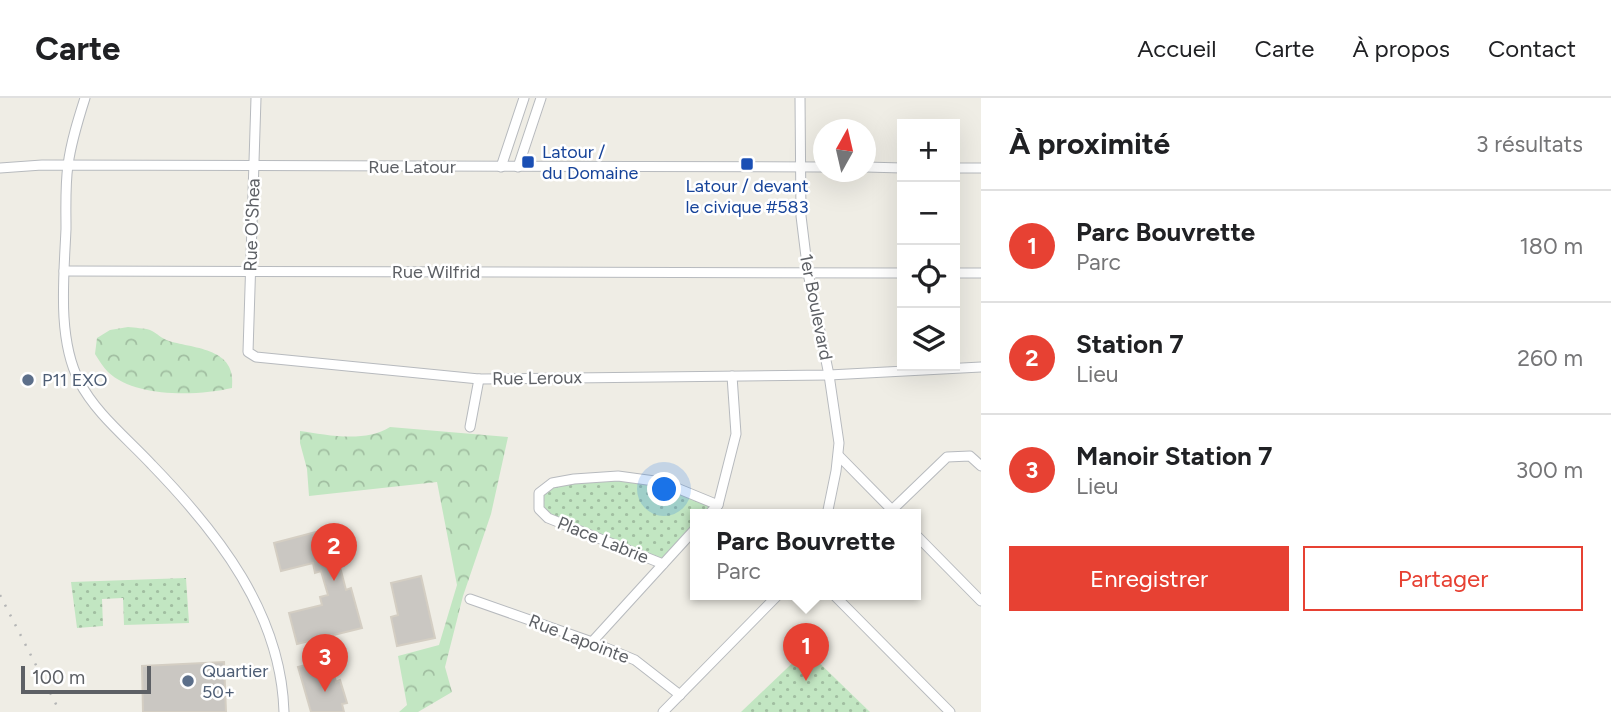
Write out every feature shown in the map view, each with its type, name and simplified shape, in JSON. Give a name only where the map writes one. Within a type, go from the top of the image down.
[{"type":"street","points":[[85,98],[68,167],[64,271],[69,357],[79,381],[105,418],[191,506],[223,545],[265,621],[279,666],[284,712]]},
{"type":"street","name":"Rue O'Shea","points":[[248,352],[256,98]]},
{"type":"street","points":[[500,167],[524,98]]},
{"type":"street","points":[[517,167],[541,98]]},
{"type":"street","name":"1er Boulevard","points":[[800,98],[801,216],[808,272],[837,420],[839,456],[828,509]]},
{"type":"street","name":"Rue Latour","points":[[0,168],[42,165],[813,167]]},
{"type":"street","points":[[876,167],[897,168]]},
{"type":"street","points":[[960,168],[981,168]]},
{"type":"street","name":"Rue Wilfrid","points":[[64,271],[897,273]]},
{"type":"street","points":[[960,273],[981,273]]},
{"type":"street","name":"Rue Leroux","points":[[248,352],[256,357],[479,379],[829,375],[981,368]]},
{"type":"street","points":[[714,509],[718,505],[736,434],[732,376]]},
{"type":"street","points":[[470,427],[479,379]]},
{"type":"street","points":[[839,456],[891,509]]},
{"type":"street","points":[[897,509],[947,457],[970,456],[981,466]]},
{"type":"street","name":"Place Labrie","points":[[663,564],[548,518],[540,509],[539,493],[552,483],[618,476],[662,482],[718,505]]},
{"type":"street","points":[[592,642],[690,535]]},
{"type":"street","points":[[921,540],[981,601]]},
{"type":"street","name":"Rue Lapointe","points":[[470,599],[635,660],[680,695]]},
{"type":"street","points":[[663,712],[773,600]]},
{"type":"street","points":[[839,600],[950,712]]},
{"type":"green space","points":[[128,327],[150,330],[166,340],[212,352],[228,365],[232,375],[232,388],[202,393],[167,393],[134,387],[120,380],[106,370],[95,354],[97,338],[110,330]]},
{"type":"green space","points":[[390,427],[508,437],[491,514],[463,596],[445,667],[452,692],[418,712],[399,712],[407,705],[398,656],[439,645],[457,585],[437,482],[309,496],[307,469],[300,443],[300,431],[358,436],[380,432]]},
{"type":"green space","points":[[575,479],[662,482],[718,505],[714,509],[690,509],[690,535],[663,564],[572,529],[539,509],[539,493]]},
{"type":"green space","points":[[186,578],[189,623],[124,625],[123,598],[102,599],[103,626],[77,628],[71,582]]},
{"type":"green space","points":[[806,650],[870,712],[741,712]]},
{"type":"building","points":[[335,527],[344,566],[340,567],[346,590],[351,588],[362,628],[297,644],[289,613],[322,605],[320,597],[328,595],[321,571],[315,573],[313,563],[281,571],[274,543]]},
{"type":"building","points":[[421,576],[435,638],[397,646],[391,617],[398,615],[391,583]]},
{"type":"building","points":[[330,659],[336,682],[340,680],[347,703],[342,704],[344,712],[311,712],[298,667]]},
{"type":"building","points":[[224,662],[226,712],[143,712],[142,666]]},
{"type":"railway","points":[[0,595],[60,712]]},
{"type":"place","name":"Latour / du Domaine","points":[[528,162]]},
{"type":"place","name":"Latour / devant le civique #583","points":[[747,164]]},
{"type":"place","name":"P11 EXO","points":[[28,380]]},
{"type":"place","name":"Station 7","points":[[334,581]]},
{"type":"place","name":"Quartier 50+","points":[[188,681]]},
{"type":"place","name":"Parc Bouvrette","points":[[806,681]]},
{"type":"place","name":"Manoir Station 7","points":[[325,692]]}]
